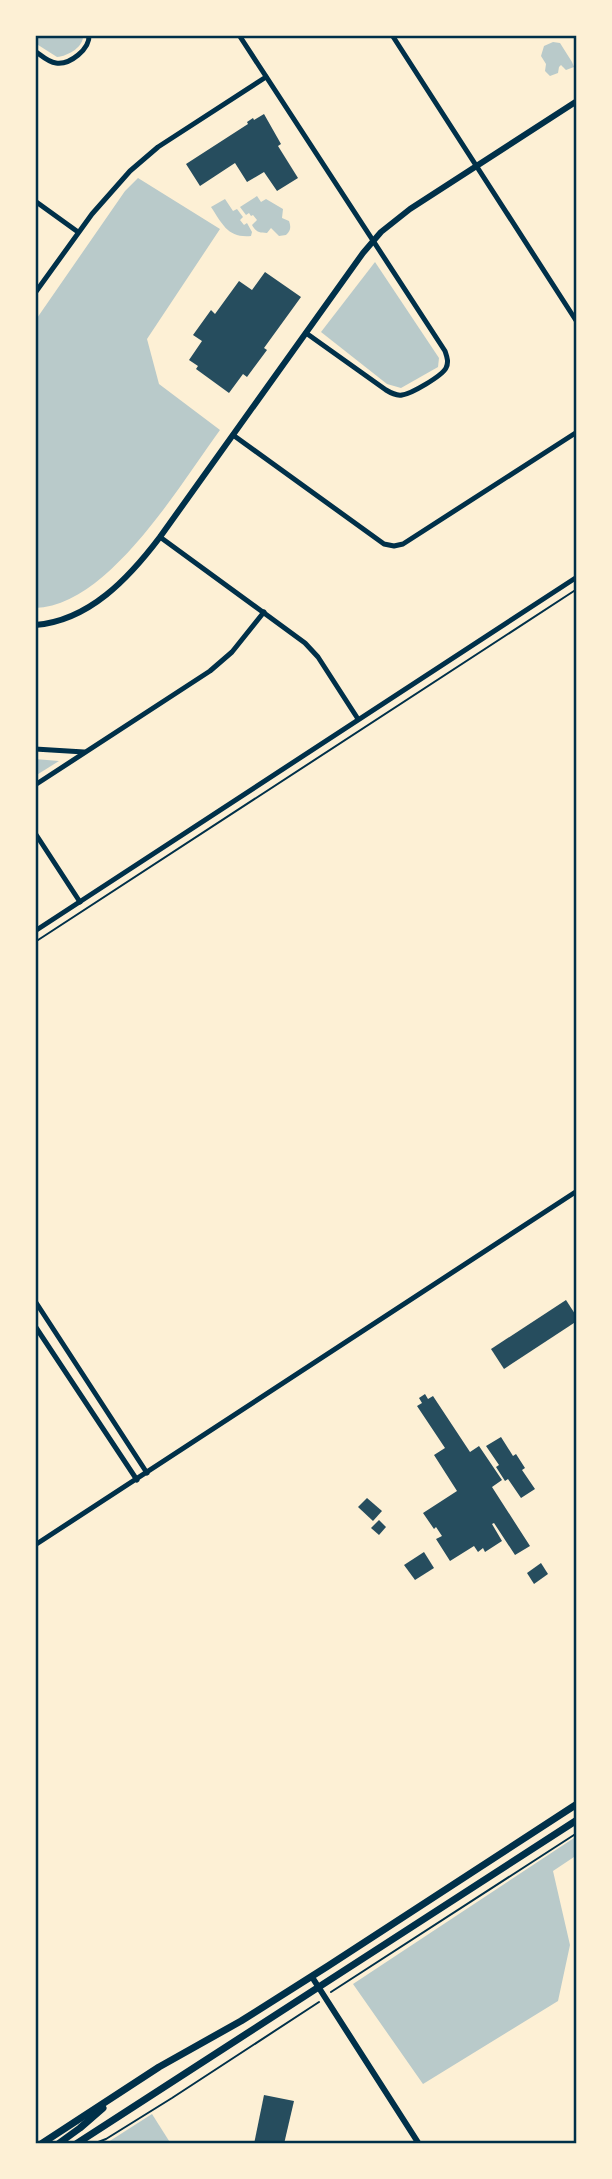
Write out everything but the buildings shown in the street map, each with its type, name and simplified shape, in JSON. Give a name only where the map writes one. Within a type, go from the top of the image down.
[{"type":"main road","points":[[41,2144],[122,2091],[312,1977],[577,1804]]},
{"type":"main road","points":[[76,2144],[577,1819]]},
{"type":"main road","points":[[58,2144],[122,2091]]},
{"type":"street","points":[[35,51],[50,61],[62,62],[84,50],[89,35]]},
{"type":"street","points":[[239,35],[445,351],[448,363],[442,373],[413,392],[400,395],[386,390],[306,332]]},
{"type":"street","points":[[393,35],[577,322]]},
{"type":"street","points":[[35,293],[78,232],[110,193],[145,157],[266,77]]},
{"type":"street","points":[[35,625],[76,614],[108,593],[136,567],[373,241],[398,217],[577,100]]},
{"type":"street","points":[[35,201],[78,232]]},
{"type":"street","points":[[233,435],[384,544],[394,546],[403,544],[577,432]]},
{"type":"street","points":[[160,537],[311,648],[358,719]]},
{"type":"street","points":[[35,931],[577,577]]},
{"type":"street","points":[[35,785],[216,666],[232,652],[264,612]]},
{"type":"street","points":[[35,749],[86,752]]},
{"type":"street","points":[[35,833],[80,902]]},
{"type":"street","points":[[35,1545],[577,1191]]},
{"type":"street","points":[[35,1301],[148,1473]]},
{"type":"street","points":[[35,1326],[137,1480]]},
{"type":"street","points":[[312,1977],[419,2144]]},
{"type":"path","points":[[35,942],[577,589]]},
{"type":"path","points":[[334,1990],[577,1833]]},
{"type":"path","points":[[91,2144],[106,2139],[172,2098],[319,2001]]},
{"type":"shaded area","points":[[35,35],[83,35],[83,39],[74,50],[57,57],[35,43]]},
{"type":"shaded area","points":[[553,42],[560,43],[574,67],[566,70],[561,65],[558,73],[550,76],[545,71],[546,64],[541,56],[544,46]]},
{"type":"shaded area","points":[[138,178],[220,229],[147,339],[159,384],[220,430],[164,509],[115,565],[89,587],[62,602],[35,608],[35,321],[125,191]]},
{"type":"shaded area","points":[[257,196],[261,202],[266,199],[283,209],[282,218],[289,221],[290,225],[286,235],[279,236],[271,228],[267,233],[258,232],[253,227],[257,220],[249,213],[246,215],[240,207]]},
{"type":"shaded area","points":[[225,199],[233,211],[237,209],[243,217],[240,220],[244,225],[247,223],[252,232],[251,236],[231,232],[219,219],[211,207]]},
{"type":"shaded area","points":[[375,262],[439,358],[438,367],[401,388],[387,384],[321,332]]},
{"type":"shaded area","points":[[35,759],[59,761],[35,776]]},
{"type":"shaded area","points":[[577,1836],[577,1855],[553,1871],[570,1945],[558,2001],[423,2084],[353,1984]]},
{"type":"shaded area","points":[[152,2114],[171,2144],[105,2144]]}]
